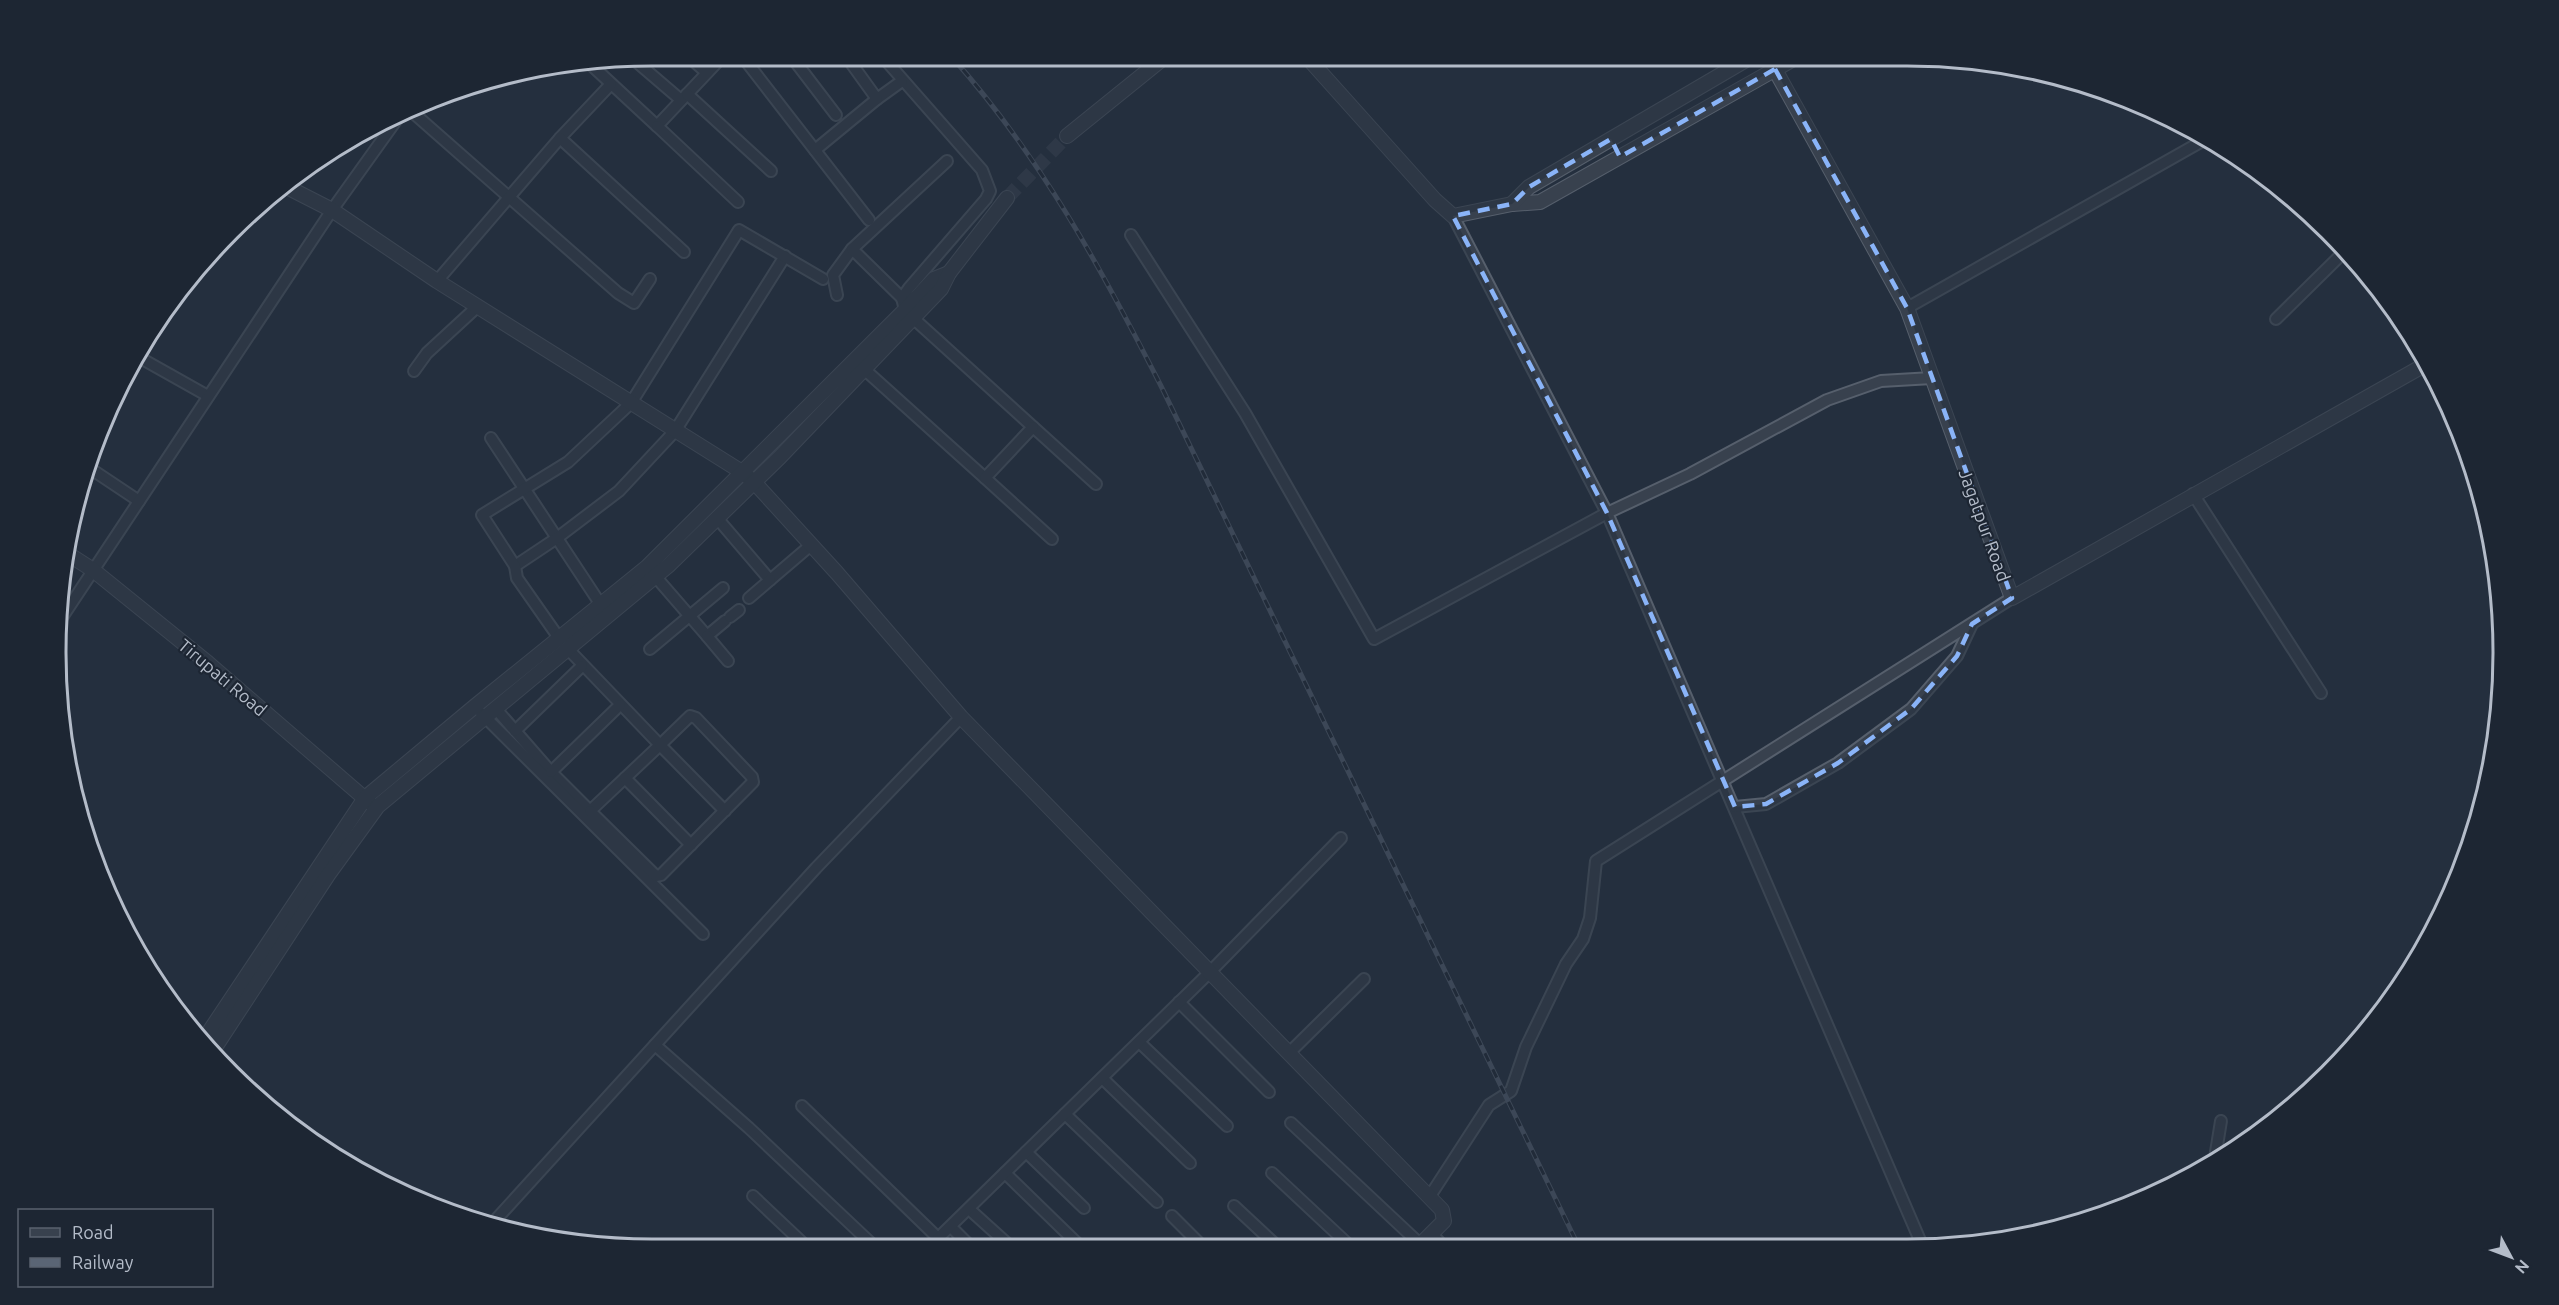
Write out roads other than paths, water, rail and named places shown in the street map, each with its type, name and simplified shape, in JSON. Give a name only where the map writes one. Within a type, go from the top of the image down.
[{"type":"street","points":[[644,66],[771,171]]},
{"type":"street","points":[[699,66],[706,72]]},
{"type":"street","points":[[657,126],[712,66]]},
{"type":"street","points":[[750,66],[869,220]]},
{"type":"street","points":[[799,66],[836,115]]},
{"type":"street","points":[[853,66],[878,99]]},
{"type":"street","points":[[208,1034],[365,798],[474,706],[655,576],[717,518],[864,369],[986,199],[990,191],[982,170],[890,66]]},
{"type":"street","points":[[1067,136],[1154,66]]},
{"type":"street","points":[[1315,66],[1435,200],[1453,216],[1607,513],[1724,780],[1919,1239]]},
{"type":"street","points":[[1512,204],[1529,187],[1736,66]]},
{"type":"street","name":"Jagatpur Road","points":[[1773,66],[1907,308],[2013,598],[2419,368]]},
{"type":"street","points":[[1453,216],[1512,204],[1540,202],[1780,66]]},
{"type":"street","points":[[595,69],[738,202]]},
{"type":"street","points":[[814,150],[902,81]]},
{"type":"street","points":[[437,281],[560,138],[611,84]]},
{"type":"street","points":[[417,116],[618,293],[634,303],[650,279]]},
{"type":"street","points":[[68,609],[332,210],[392,127]]},
{"type":"street","points":[[560,138],[684,252]]},
{"type":"street","points":[[1611,139],[1620,157]]},
{"type":"street","points":[[1907,308],[2198,144]]},
{"type":"street","points":[[837,295],[833,274],[852,249],[947,161]]},
{"type":"street","points":[[292,190],[332,210],[437,281],[742,471],[754,482],[961,717],[1209,973],[1430,1196],[1445,1216],[1444,1221],[1425,1239]]},
{"type":"street","points":[[217,1044],[328,874],[376,808],[491,713],[601,605],[647,567],[907,309],[934,279],[949,273],[1007,198]]},
{"type":"street","points":[[725,811],[563,644],[518,578],[515,566],[482,515],[568,462],[631,403],[740,230],[823,279]]},
{"type":"street","points":[[1131,235],[1245,413],[1374,639],[1607,513],[1690,474],[1827,400],[1881,381],[1932,378]]},
{"type":"street","points":[[852,249],[907,309],[1096,484]]},
{"type":"street","points":[[515,566],[557,538],[619,491],[675,431],[785,256]]},
{"type":"street","points":[[2276,319],[2339,257]]},
{"type":"street","points":[[414,371],[427,353],[478,306]]},
{"type":"street","points":[[144,360],[208,396]]},
{"type":"street","points":[[864,369],[1052,538]]},
{"type":"street","points":[[985,478],[1033,426]]},
{"type":"street","points":[[491,438],[601,605]]},
{"type":"street","points":[[95,472],[139,501]]},
{"type":"street","points":[[2193,494],[2321,693]]},
{"type":"street","points":[[717,518],[771,580]]},
{"type":"street","points":[[749,598],[811,545]]},
{"type":"street","name":"Tirupati Road","points":[[74,558],[93,570],[208,663],[376,808]]},
{"type":"street","points":[[655,576],[728,661]]},
{"type":"street","points":[[650,650],[723,588]]},
{"type":"street","points":[[1430,1196],[1489,1105],[1511,1091],[1526,1047],[1566,964],[1587,929],[1596,861],[2013,598]]},
{"type":"street","points":[[707,636],[732,616]]},
{"type":"street","points":[[1735,807],[1766,804],[1838,763],[1911,709],[1957,656],[1972,624]]},
{"type":"street","points":[[515,731],[582,666]]},
{"type":"street","points":[[551,772],[620,705]]},
{"type":"street","points":[[474,706],[491,713],[515,731],[551,772],[590,811],[659,877],[725,811],[753,779],[696,718],[690,716],[590,811]]},
{"type":"street","points":[[491,713],[703,934]]},
{"type":"street","points":[[497,1218],[824,860],[961,717]]},
{"type":"street","points":[[625,777],[691,845]]},
{"type":"street","points":[[802,1106],[938,1238],[1209,973],[1341,838]]},
{"type":"street","points":[[1289,1053],[1365,979]]},
{"type":"street","points":[[1179,1002],[1269,1092]]},
{"type":"street","points":[[1138,1042],[1227,1126]]},
{"type":"street","points":[[655,1045],[749,1128],[866,1239]]},
{"type":"street","points":[[1102,1078],[1190,1163]]},
{"type":"street","points":[[1065,1113],[1157,1202]]},
{"type":"street","points":[[2217,1149],[2221,1121]]},
{"type":"street","points":[[1291,1123],[1413,1239]]},
{"type":"street","points":[[1026,1152],[1084,1208]]},
{"type":"street","points":[[1005,1173],[1073,1239]]},
{"type":"street","points":[[1272,1173],[1343,1239]]},
{"type":"street","points":[[753,1196],[798,1239]]},
{"type":"street","points":[[1234,1206],[1269,1239]]},
{"type":"street","points":[[969,1209],[1002,1239]]},
{"type":"street","points":[[1172,1216],[1196,1239]]},
{"type":"street","points":[[951,1227],[963,1239]]},
{"type":"street","points":[[1431,1233],[1437,1239]]},
{"type":"tunnel","points":[[1007,198],[1067,136]]},
{"type":"railway","points":[[959,66],[1013,133],[1066,213],[1138,341],[1575,1239]]}]
